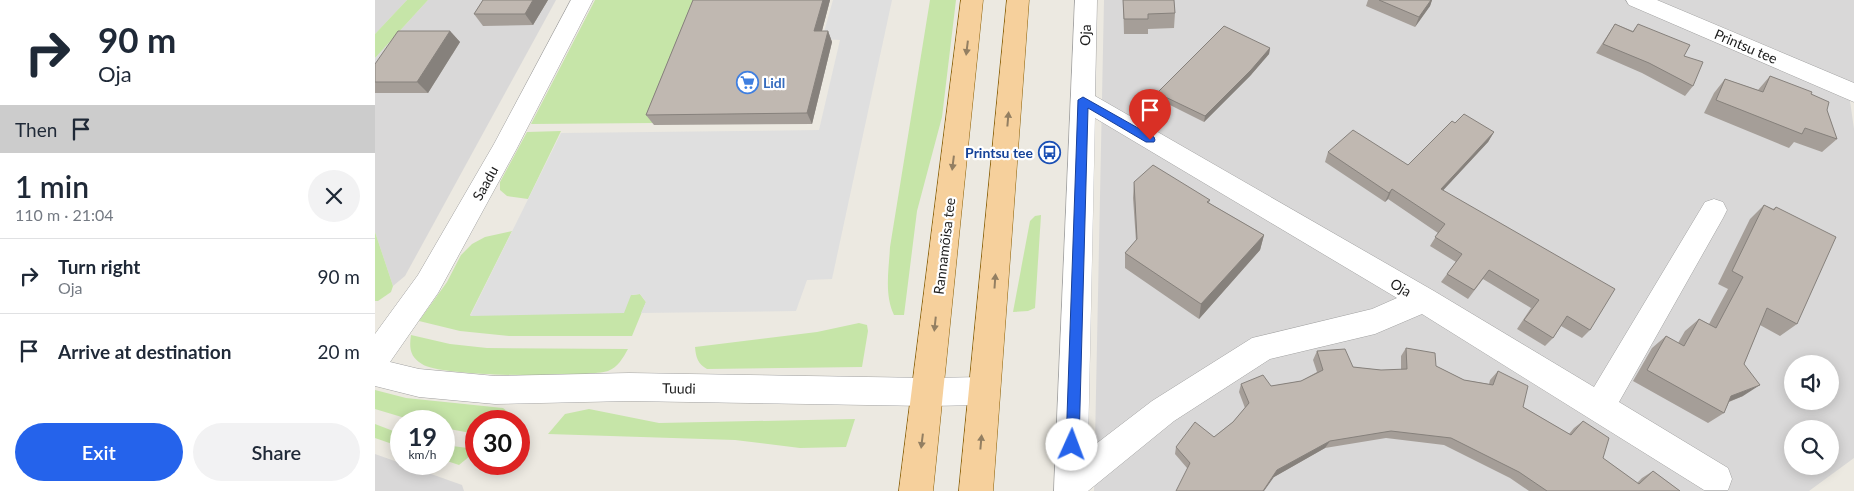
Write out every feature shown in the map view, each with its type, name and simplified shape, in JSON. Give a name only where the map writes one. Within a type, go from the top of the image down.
[{"type":"main road","name":"Rannamõisa tee","points":[[915,491],[972,0]]},
{"type":"main road","points":[[976,491],[1018,0]]},
{"type":"street","name":"Saadu","points":[[375,358],[428,284],[503,150],[581,0]]},
{"type":"street","name":"Oja","points":[[1071,488],[1086,0]]},
{"type":"street","name":"Printsu tee","points":[[1637,0],[1854,92]]},
{"type":"street","name":"Oja","points":[[1083,100],[1424,300],[1716,479]]},
{"type":"street","points":[[1599,408],[1714,210]]},
{"type":"street","points":[[1071,488],[1163,411],[1263,347],[1375,321],[1424,300]]},
{"type":"street","name":"Tuudi","points":[[375,372],[419,383],[495,390],[638,387],[927,392],[985,391]]},
{"type":"shaded area","points":[[375,0],[407,0],[375,34]]},
{"type":"shaded area","points":[[428,0],[556,0],[405,276],[393,286],[375,232],[375,58]]},
{"type":"shaded area","points":[[833,0],[892,0],[832,279],[807,280],[796,311],[641,313],[646,302],[640,294],[631,295],[624,313],[470,316],[561,133],[819,130],[840,40],[822,39]]},
{"type":"shaded area","points":[[1104,0],[1854,0],[1854,83],[1847,80],[1854,129],[1854,458],[1839,469],[1839,420],[1784,420],[1784,475],[1831,475],[1809,491],[1094,491]]},
{"type":"shaded area","points":[[375,454],[390,459],[390,475],[434,475],[462,485],[464,491],[375,491]]},
{"type":"green space","points":[[407,0],[428,0],[375,58],[375,34]]},
{"type":"green space","points":[[595,0],[703,0],[655,123],[531,124]]},
{"type":"green space","points":[[930,0],[956,0],[942,117],[917,211],[904,315],[894,315],[888,290],[890,247]]},
{"type":"green space","points":[[561,131],[528,199],[507,196],[500,190],[500,182],[527,132]]},
{"type":"green space","points":[[1041,215],[1035,308],[1028,311],[1013,312],[1030,221],[1035,216]]},
{"type":"green space","points":[[512,231],[470,315],[640,294],[646,302],[632,336],[509,336],[460,331],[419,321],[447,282],[461,255],[472,244],[485,237]]},
{"type":"green space","points":[[375,232],[393,286],[391,292],[378,301],[375,301]]},
{"type":"green space","points":[[859,323],[867,325],[868,331],[862,367],[707,369],[700,363],[696,354],[695,347],[817,332]]},
{"type":"green space","points":[[411,335],[450,344],[487,348],[628,349],[617,365],[608,371],[571,375],[482,374],[455,372],[422,364],[411,352]]},
{"type":"green space","points":[[375,390],[406,398],[503,408],[506,410],[465,410],[465,432],[455,430],[455,410],[390,410],[390,414],[375,409]]},
{"type":"green space","points":[[589,409],[659,423],[855,419],[846,447],[800,448],[735,440],[548,434],[565,414]]},
{"type":"green space","points":[[375,424],[390,430],[390,443],[375,438]]},
{"type":"green space","points":[[455,446],[465,448],[465,460],[459,465],[455,464]]},
{"type":"building","points":[[483,0],[533,0],[525,14],[474,14]]},
{"type":"building","name":"Lidl","points":[[693,0],[823,0],[814,31],[828,31],[807,113],[646,115]]},
{"type":"building","points":[[1123,0],[1174,0],[1175,13],[1148,14],[1148,19],[1124,19]]},
{"type":"building","points":[[1379,0],[1431,0],[1419,17]]},
{"type":"building","points":[[1615,24],[1633,32],[1638,24],[1690,45],[1684,56],[1703,62],[1693,86],[1649,63],[1603,44]]},
{"type":"building","points":[[1224,26],[1270,48],[1205,116],[1157,93]]},
{"type":"building","points":[[398,31],[450,31],[417,82],[375,82],[375,64]]},
{"type":"building","points":[[1770,76],[1812,92],[1811,94],[1829,102],[1827,110],[1837,139],[1805,128],[1802,134],[1716,100],[1725,79],[1763,92]]},
{"type":"building","points":[[1464,114],[1494,132],[1441,189],[1615,289],[1590,330],[1567,316],[1553,338],[1524,320],[1539,300],[1489,270],[1474,290],[1447,274],[1462,254],[1435,237],[1445,224],[1392,189],[1389,193],[1328,152],[1353,130],[1408,165],[1452,121],[1455,123]]},
{"type":"building","points":[[1153,165],[1210,200],[1207,202],[1264,235],[1201,304],[1125,253],[1137,239],[1134,182]]},
{"type":"building","points":[[1764,205],[1774,210],[1776,207],[1836,237],[1797,324],[1767,308],[1744,364],[1760,385],[1731,396],[1724,413],[1647,370],[1666,336],[1684,346],[1699,319],[1716,328],[1743,277],[1732,271]]},
{"type":"building","points":[[1406,348],[1435,353],[1436,366],[1464,380],[1493,385],[1498,371],[1528,386],[1523,407],[1571,435],[1583,421],[1609,438],[1603,458],[1639,484],[1653,471],[1680,491],[1547,491],[1519,472],[1451,438],[1391,431],[1330,441],[1277,470],[1263,491],[1176,491],[1190,463],[1176,447],[1195,422],[1214,437],[1233,422],[1249,403],[1241,384],[1263,375],[1271,386],[1301,381],[1323,370],[1317,351],[1345,349],[1353,367],[1381,370],[1407,369]]},
{"type":"place","name":"Lidl","points":[[747,82]]},
{"type":"place","name":"Printsu tee","points":[[1049,152]]},
{"type":"route","points":[[1072,445],[1083,100],[1150,140]]}]
